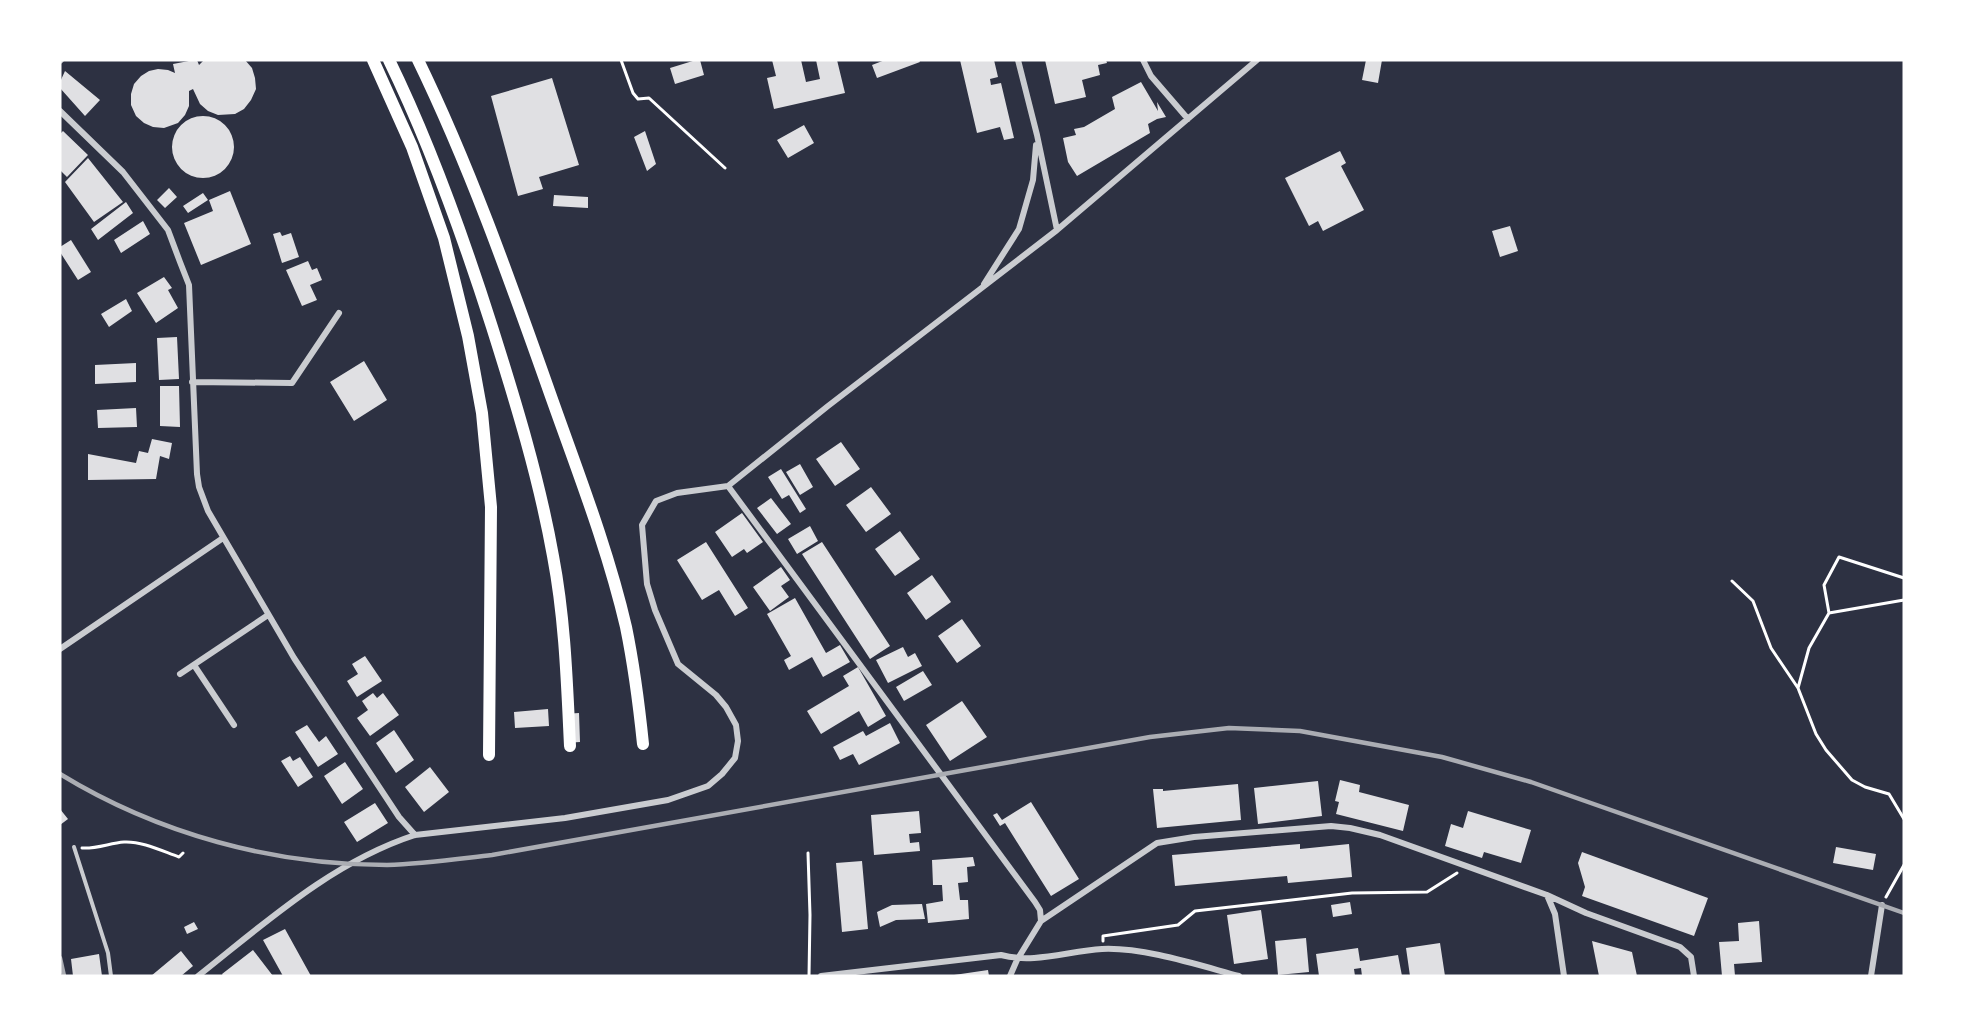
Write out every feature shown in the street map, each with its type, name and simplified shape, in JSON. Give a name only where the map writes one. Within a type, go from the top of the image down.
[{"type":"highway","points":[[373,60],[412,147],[444,238],[468,336],[482,413],[491,507],[489,755]]},
{"type":"highway","points":[[389,60],[432,156],[469,256],[509,381],[535,473],[554,557],[566,657],[570,746]]},
{"type":"highway","points":[[418,60],[474,188],[594,519],[626,627],[637,686],[643,744]]},
{"type":"street","points":[[1018,60],[1037,135],[1056,230]]},
{"type":"street","points":[[1143,60],[1151,76],[1188,119]]},
{"type":"street","points":[[198,976],[305,891],[393,842],[415,835],[565,818],[669,800],[708,786],[722,774],[735,758],[738,741],[736,725],[716,695],[678,664],[667,641],[647,584],[642,525],[656,501],[677,493],[728,486],[1056,230],[1257,60]]},
{"type":"street","points":[[60,111],[123,172],[168,230],[189,285],[199,487],[210,516],[294,658],[393,808],[415,835]]},
{"type":"street","points":[[981,290],[1019,229],[1034,180],[1037,135]]},
{"type":"street","points":[[192,382],[292,383],[339,313]]},
{"type":"street","points":[[728,486],[957,793],[1035,902],[1040,910],[1041,921]]},
{"type":"street","points":[[60,649],[223,538]]},
{"type":"street","points":[[180,674],[268,615]]},
{"type":"street","points":[[194,665],[234,725]]},
{"type":"street","points":[[1010,976],[1041,921],[1157,843],[1194,837],[1331,826],[1380,835],[1547,895],[1586,913],[1680,947],[1691,957],[1694,976]]},
{"type":"street","points":[[1547,895],[1556,914],[1564,976]]},
{"type":"street","points":[[1871,976],[1882,905]]},
{"type":"street","points":[[821,976],[1001,955],[1017,960],[1101,949],[1120,949],[1239,976]]},
{"type":"lane","points":[[74,848],[108,953],[111,976]]},
{"type":"path","points":[[621,60],[633,93],[638,99],[650,98],[725,168]]},
{"type":"path","points":[[1798,688],[1809,648],[1829,613],[1824,585],[1839,557],[1904,578]]},
{"type":"path","points":[[1732,580],[1752,601],[1771,648],[1798,688],[1816,734],[1826,750],[1852,780],[1865,787],[1889,794],[1904,819]]},
{"type":"path","points":[[1829,613],[1904,600]]},
{"type":"path","points":[[74,848],[98,848],[124,842],[150,847],[179,857],[183,853]]},
{"type":"path","points":[[808,853],[809,976]]},
{"type":"path","points":[[1882,905],[1904,865]]},
{"type":"path","points":[[1101,949],[1103,936],[1178,925],[1195,911],[1352,893],[1427,892],[1466,867]]},
{"type":"building","points":[[197,60],[199,65],[204,60],[245,60],[252,68],[256,89],[244,109],[235,114],[218,115],[208,111],[200,104],[193,89],[189,91],[189,106],[178,123],[164,128],[153,127],[136,116],[131,105],[131,94],[134,84],[141,76],[158,69],[175,73],[173,64]]},
{"type":"building","points":[[700,60],[704,75],[675,84],[670,68]]},
{"type":"building","points":[[772,60],[801,60],[806,82],[820,79],[816,60],[837,60],[845,93],[774,109],[767,78],[776,76]]},
{"type":"building","points":[[885,60],[919,60],[920,62],[877,78],[872,65]]},
{"type":"building","points":[[960,60],[994,60],[998,77],[990,79],[991,85],[1001,83],[1014,138],[1004,140],[1000,127],[977,133]]},
{"type":"building","points":[[1045,60],[1106,60],[1107,63],[1098,65],[1100,75],[1082,80],[1086,97],[1055,104]]},
{"type":"building","points":[[1366,60],[1382,60],[1378,83],[1362,80]]},
{"type":"building","points":[[65,71],[100,100],[85,116],[60,88]]},
{"type":"building","points":[[552,78],[579,165],[539,177],[543,189],[518,196],[491,96]]},
{"type":"building","points":[[1141,82],[1158,111],[1157,102],[1166,117],[1148,124],[1150,133],[1077,176],[1068,162],[1063,138],[1076,135],[1074,129],[1084,127],[1115,109],[1112,97]]},
{"type":"building","points":[[203,116],[220,121],[225,125],[229,130],[234,147],[229,164],[225,169],[220,173],[203,178],[186,173],[181,169],[177,164],[172,147],[177,130],[181,125],[186,121]]},
{"type":"building","points":[[804,125],[814,143],[788,158],[777,140]]},
{"type":"building","points":[[63,131],[88,155],[67,177],[60,170],[60,134]]},
{"type":"building","points":[[645,131],[656,164],[647,171],[634,137]]},
{"type":"building","points":[[1340,151],[1346,163],[1341,166],[1364,210],[1323,231],[1318,221],[1309,226],[1285,178]]},
{"type":"building","points":[[88,158],[123,202],[94,222],[65,182]]},
{"type":"building","points":[[169,188],[177,197],[165,208],[157,200]]},
{"type":"building","points":[[230,191],[251,244],[201,265],[184,223],[213,211],[209,200]]},
{"type":"building","points":[[203,193],[208,200],[188,213],[183,206]]},
{"type":"building","points":[[554,195],[588,197],[588,208],[553,206]]},
{"type":"building","points":[[126,202],[133,213],[98,240],[91,229]]},
{"type":"building","points":[[143,221],[150,234],[121,253],[114,240]]},
{"type":"building","points":[[1510,226],[1518,251],[1500,257],[1492,231]]},
{"type":"building","points":[[280,232],[282,236],[291,233],[299,257],[282,263],[273,234]]},
{"type":"building","points":[[71,240],[91,272],[78,280],[60,252],[60,247]]},
{"type":"building","points":[[308,261],[312,270],[317,268],[322,280],[310,285],[317,300],[302,306],[286,270]]},
{"type":"building","points":[[164,277],[172,288],[168,290],[178,308],[156,323],[137,293]]},
{"type":"building","points":[[126,299],[132,311],[109,327],[101,314]]},
{"type":"building","points":[[177,337],[179,379],[159,380],[157,338]]},
{"type":"building","points":[[364,361],[387,400],[354,421],[330,382]]},
{"type":"building","points":[[136,363],[136,382],[95,384],[95,365]]},
{"type":"building","points":[[160,386],[179,386],[180,427],[160,426]]},
{"type":"building","points":[[136,408],[137,427],[98,428],[97,410]]},
{"type":"building","points":[[152,439],[172,443],[169,459],[160,456],[156,479],[88,480],[88,454],[136,463],[139,451],[148,453]]},
{"type":"building","points":[[841,442],[860,469],[835,486],[816,459]]},
{"type":"building","points":[[800,464],[813,487],[800,495],[786,472]]},
{"type":"building","points":[[781,469],[806,509],[800,513],[789,495],[782,499],[768,477]]},
{"type":"building","points":[[871,487],[891,514],[866,532],[846,505]]},
{"type":"building","points":[[771,498],[791,524],[777,534],[757,508]]},
{"type":"building","points":[[742,513],[763,542],[747,553],[744,549],[732,557],[715,532]]},
{"type":"building","points":[[810,526],[818,541],[797,554],[788,539]]},
{"type":"building","points":[[900,531],[920,559],[895,576],[875,549]]},
{"type":"building","points":[[706,542],[748,608],[735,616],[719,590],[702,600],[677,560]]},
{"type":"building","points":[[822,542],[890,646],[870,659],[802,554]]},
{"type":"building","points":[[781,567],[790,580],[781,586],[789,597],[770,611],[753,587]]},
{"type":"building","points":[[932,575],[951,602],[926,620],[907,593]]},
{"type":"building","points":[[795,598],[826,653],[840,645],[850,662],[823,677],[812,657],[789,670],[784,660],[791,656],[767,614]]},
{"type":"building","points":[[962,619],[981,646],[957,663],[938,636]]},
{"type":"building","points":[[903,647],[908,657],[915,653],[922,666],[888,683],[876,660]]},
{"type":"building","points":[[365,656],[382,681],[357,697],[347,681],[358,674],[352,664]]},
{"type":"building","points":[[858,667],[886,716],[868,727],[859,711],[821,734],[807,711],[849,686],[843,676]]},
{"type":"building","points":[[923,671],[932,685],[904,701],[896,687]]},
{"type":"building","points":[[373,693],[377,698],[383,693],[399,715],[370,736],[357,718],[368,710],[362,701]]},
{"type":"building","points":[[962,701],[987,737],[950,761],[926,725]]},
{"type":"building","points":[[548,709],[549,726],[515,728],[514,712]]},
{"type":"building","points":[[579,713],[580,742],[565,743],[563,714]]},
{"type":"building","points":[[890,723],[900,743],[859,765],[853,754],[840,760],[833,747],[863,731],[866,736]]},
{"type":"building","points":[[307,725],[319,742],[326,736],[338,754],[318,767],[295,732]]},
{"type":"building","points":[[394,730],[414,760],[396,773],[376,743]]},
{"type":"building","points":[[290,756],[293,761],[300,757],[313,777],[298,787],[281,761]]},
{"type":"building","points":[[345,762],[363,789],[342,804],[324,776]]},
{"type":"building","points":[[430,767],[449,792],[424,812],[405,787]]},
{"type":"building","points":[[1340,780],[1360,785],[1359,792],[1409,805],[1403,831],[1336,814],[1339,802],[1335,801]]},
{"type":"building","points":[[1318,781],[1322,816],[1258,824],[1254,788]]},
{"type":"building","points":[[1238,784],[1241,820],[1157,828],[1153,789],[1163,789],[1163,791]]},
{"type":"building","points":[[1031,802],[1079,879],[1051,896],[1005,823],[1000,826],[993,815],[997,813],[1002,820]]},
{"type":"building","points":[[375,803],[388,823],[357,842],[344,822]]},
{"type":"building","points":[[60,809],[68,819],[60,825]]},
{"type":"building","points":[[919,811],[921,833],[909,834],[910,843],[919,842],[920,851],[874,855],[871,815]]},
{"type":"building","points":[[1468,811],[1531,830],[1521,863],[1484,852],[1482,858],[1445,846],[1451,824],[1463,828]]},
{"type":"building","points":[[1300,844],[1300,849],[1349,844],[1352,877],[1288,883],[1287,876],[1175,886],[1172,855]]},
{"type":"building","points":[[1836,847],[1876,854],[1873,870],[1833,863]]},
{"type":"building","points":[[1582,852],[1708,898],[1694,936],[1582,896],[1585,887],[1578,863]]},
{"type":"building","points":[[973,857],[975,866],[967,867],[968,882],[958,883],[960,900],[968,900],[969,919],[928,923],[926,904],[943,901],[942,885],[933,885],[932,860]]},
{"type":"building","points":[[862,861],[868,929],[842,932],[836,863]]},
{"type":"building","points":[[1350,902],[1352,914],[1333,917],[1331,905]]},
{"type":"building","points":[[922,904],[925,919],[896,920],[880,927],[877,912],[892,905]]},
{"type":"building","points":[[1261,910],[1268,959],[1234,964],[1227,915]]},
{"type":"building","points":[[1759,921],[1762,962],[1734,964],[1735,976],[1722,976],[1719,942],[1739,941],[1738,923]]},
{"type":"building","points":[[194,922],[198,929],[187,934],[184,927]]},
{"type":"building","points":[[285,929],[311,976],[283,976],[263,940]]},
{"type":"building","points":[[1306,938],[1309,972],[1278,975],[1275,941]]},
{"type":"building","points":[[1592,941],[1632,952],[1637,976],[1599,976]]},
{"type":"building","points":[[1440,943],[1445,976],[1410,976],[1406,948]]},
{"type":"building","points":[[1358,948],[1360,961],[1398,955],[1402,976],[1362,976],[1361,968],[1354,969],[1355,976],[1319,976],[1316,954]]},
{"type":"building","points":[[253,950],[273,976],[223,976],[222,974]]},
{"type":"building","points":[[181,951],[193,966],[181,976],[151,976]]},
{"type":"building","points":[[99,954],[102,976],[73,976],[71,959]]},
{"type":"building","points":[[988,970],[989,976],[954,975]]},
{"type":"railway","points":[[60,774],[136,814],[218,842],[302,859],[344,864],[387,865],[492,855],[1150,737],[1229,728],[1300,731],[1442,757],[1531,782],[1904,913]]},
{"type":"railway","points":[[60,958],[64,976]]}]
